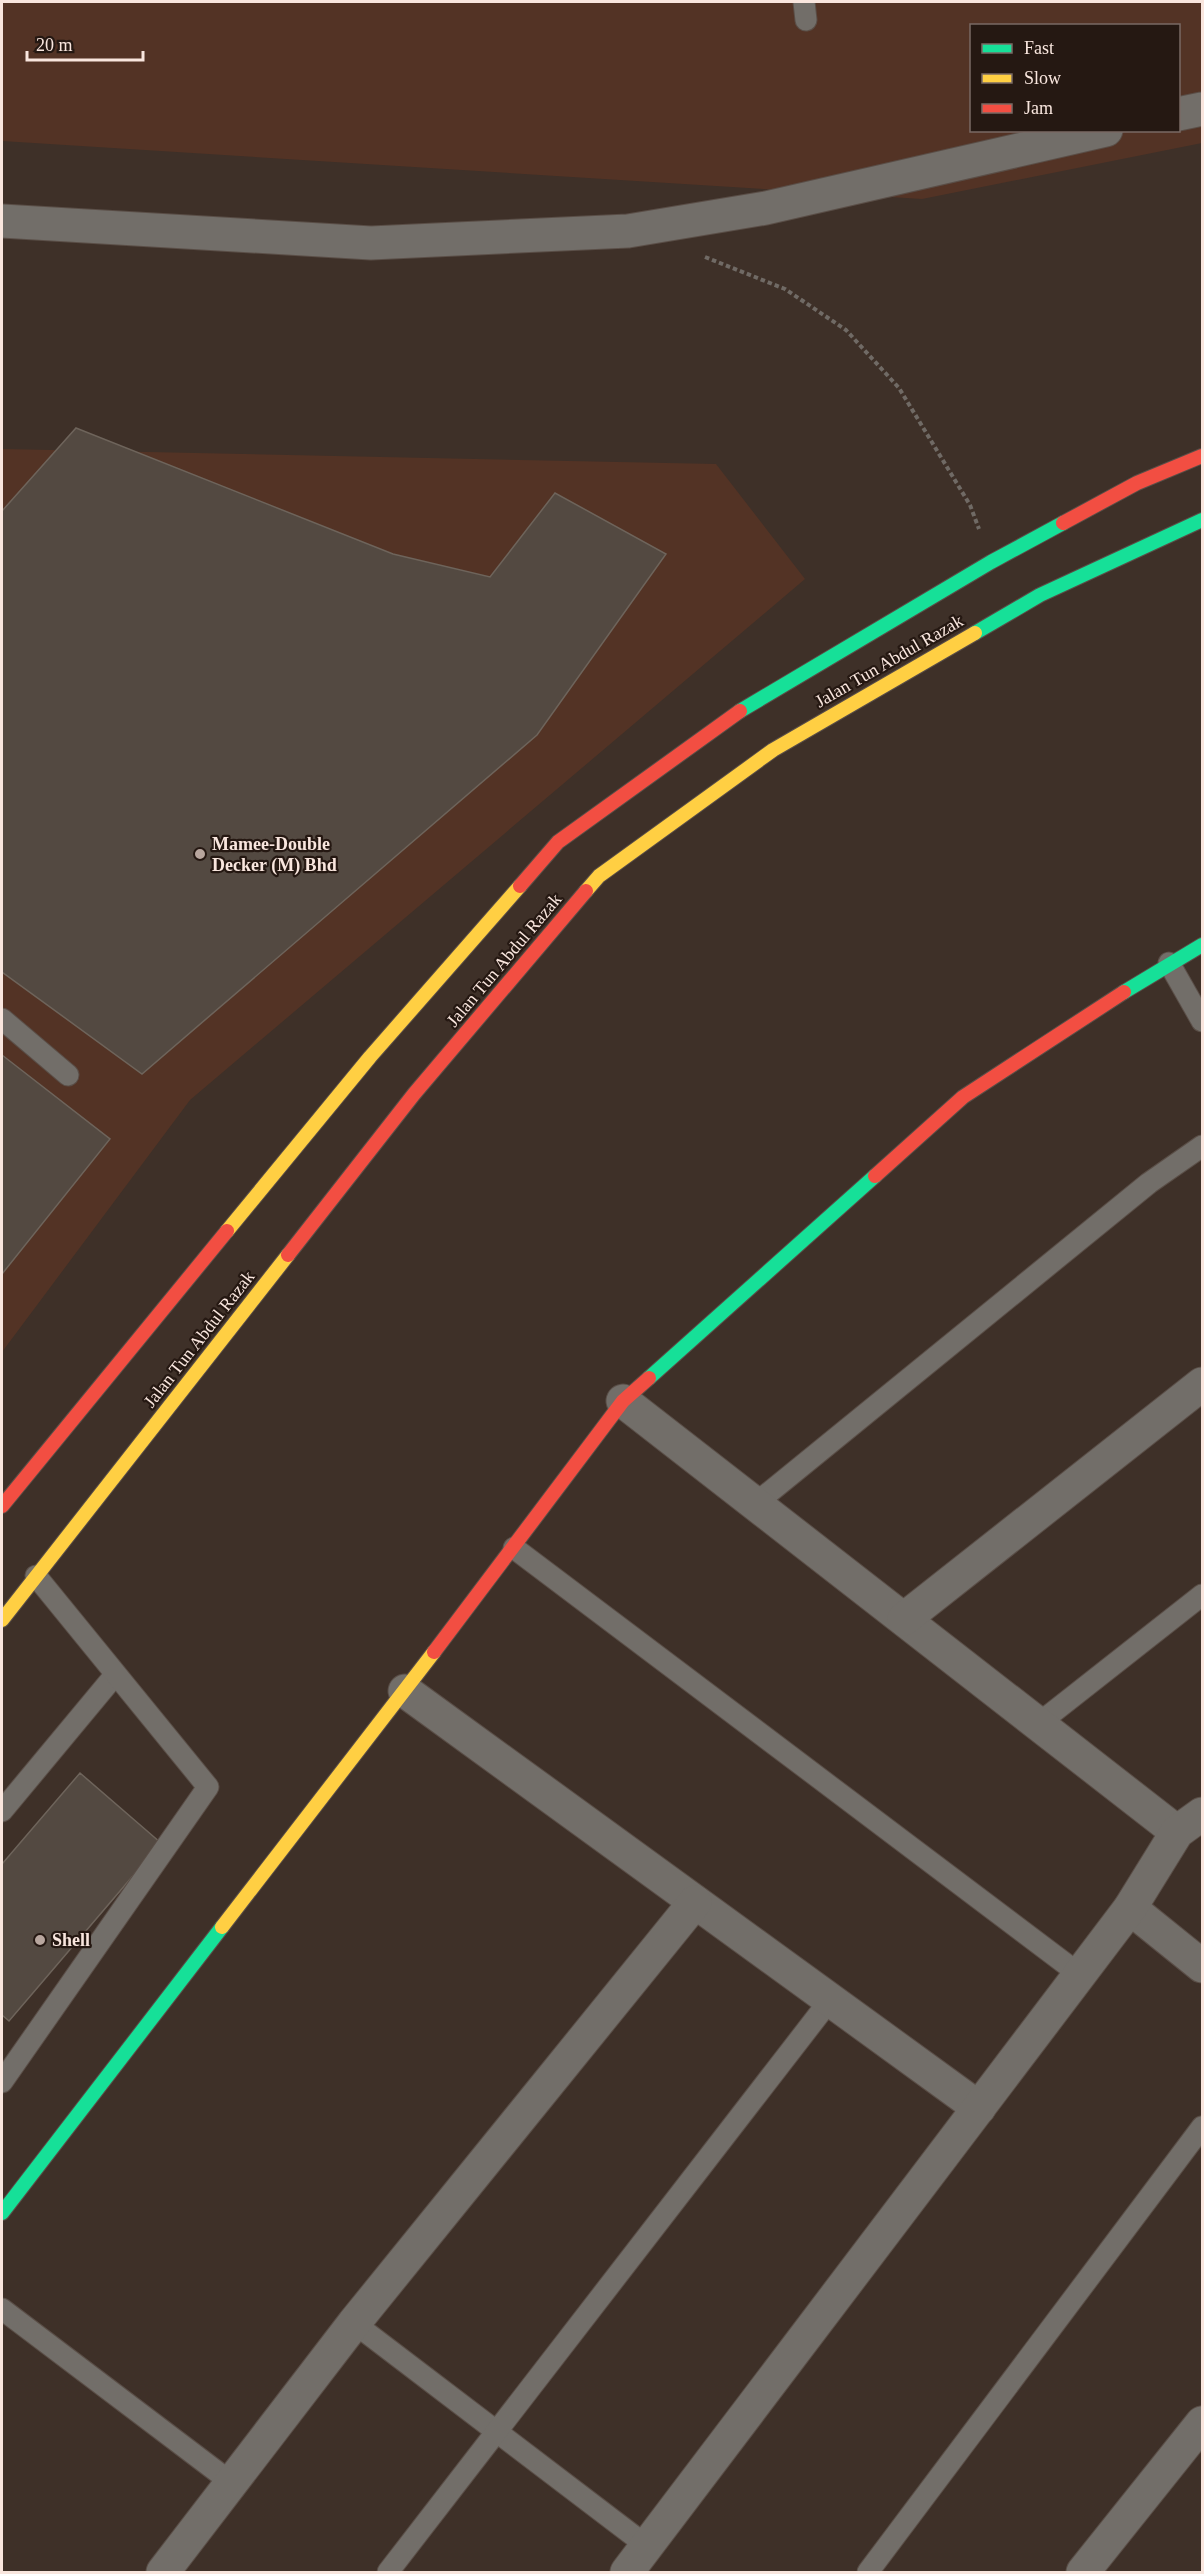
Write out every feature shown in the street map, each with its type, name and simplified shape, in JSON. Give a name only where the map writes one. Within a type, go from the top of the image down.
[{"type":"main road","name":"Jalan Tun Abdul Razak","points":[[2,1506],[370,1057],[558,842],[744,708],[992,562],[1137,483],[1203,456]]},
{"type":"main road","name":"Jalan Tun Abdul Razak","points":[[2,1620],[414,1094],[599,876],[773,750],[1040,595],[1203,520]]},
{"type":"main road","points":[[2,2213],[405,1691],[623,1401],[963,1097],[1169,963],[1203,945]]},
{"type":"street","points":[[1180,114],[1203,108]]},
{"type":"street","points":[[2,221],[370,243],[628,231],[766,208],[1097,132]]},
{"type":"street","points":[[904,1619],[1203,1384]]},
{"type":"street","points":[[623,1401],[1038,1724],[1190,1823],[1130,1908],[627,2572]]},
{"type":"street","points":[[405,1691],[978,2108]]},
{"type":"street","points":[[162,2572],[354,2323],[695,1902]]},
{"type":"street","points":[[1130,1908],[1203,1966]]},
{"type":"street","points":[[1083,2572],[1200,2431]]},
{"type":"lane","points":[[1169,963],[1203,1021]]},
{"type":"lane","points":[[2,1019],[68,1075]]},
{"type":"lane","points":[[755,1503],[1149,1183],[1203,1146]]},
{"type":"lane","points":[[514,1548],[1079,1974]]},
{"type":"lane","points":[[2,2082],[208,1787],[36,1576]]},
{"type":"lane","points":[[1038,1724],[1203,1595]]},
{"type":"lane","points":[[2,1811],[115,1675]]},
{"type":"lane","points":[[388,2572],[830,2000]]},
{"type":"lane","points":[[868,2572],[1203,2127]]},
{"type":"lane","points":[[2,2309],[232,2483]]},
{"type":"lane","points":[[354,2323],[498,2430],[647,2546]]},
{"type":"path","points":[[700,256],[785,289],[846,330],[899,388],[970,505],[992,562]]},
{"type":"shaded area","points":[[2,2],[1202,2],[1202,143],[922,199],[2,141]]},
{"type":"shaded area","name":"Mamee-Double Decker (M) Bhd","points":[[2,449],[716,464],[805,579],[190,1100],[2,1352]]},
{"type":"building","name":"Mamee-Double Decker (M) Bhd","points":[[76,428],[393,554],[490,577],[555,493],[666,554],[537,735],[142,1074],[2,972],[2,511]]},
{"type":"building","points":[[2,1055],[110,1139],[2,1274]]},
{"type":"building","name":"Shell","points":[[80,1773],[161,1843],[9,2021],[2,2015],[2,1864]]},
{"type":"traffic: fast","points":[[975,633],[1040,595],[1202,520]]},
{"type":"traffic: fast","points":[[740,711],[991,562],[1063,523]]},
{"type":"traffic: fast","points":[[1124,992],[1202,945]]},
{"type":"traffic: fast","points":[[649,1378],[875,1176]]},
{"type":"traffic: fast","points":[[2,2213],[222,1927]]},
{"type":"traffic: slow","points":[[586,891],[599,876],[773,750],[975,633]]},
{"type":"traffic: slow","points":[[227,1231],[370,1057],[520,886]]},
{"type":"traffic: slow","points":[[2,1620],[288,1255]]},
{"type":"traffic: slow","points":[[222,1927],[434,1652]]},
{"type":"traffic: jam","points":[[1063,523],[1137,483],[1202,456]]},
{"type":"traffic: jam","points":[[520,886],[558,842],[740,711]]},
{"type":"traffic: jam","points":[[288,1255],[414,1094],[586,891]]},
{"type":"traffic: jam","points":[[875,1176],[963,1097],[1124,992]]},
{"type":"traffic: jam","points":[[2,1506],[227,1231]]},
{"type":"traffic: jam","points":[[434,1652],[623,1401],[649,1378]]},
{"type":"place","name":"Mamee-Double Decker (M) Bhd","points":[[200,854]]},
{"type":"place","name":"Shell","points":[[40,1940]]}]
